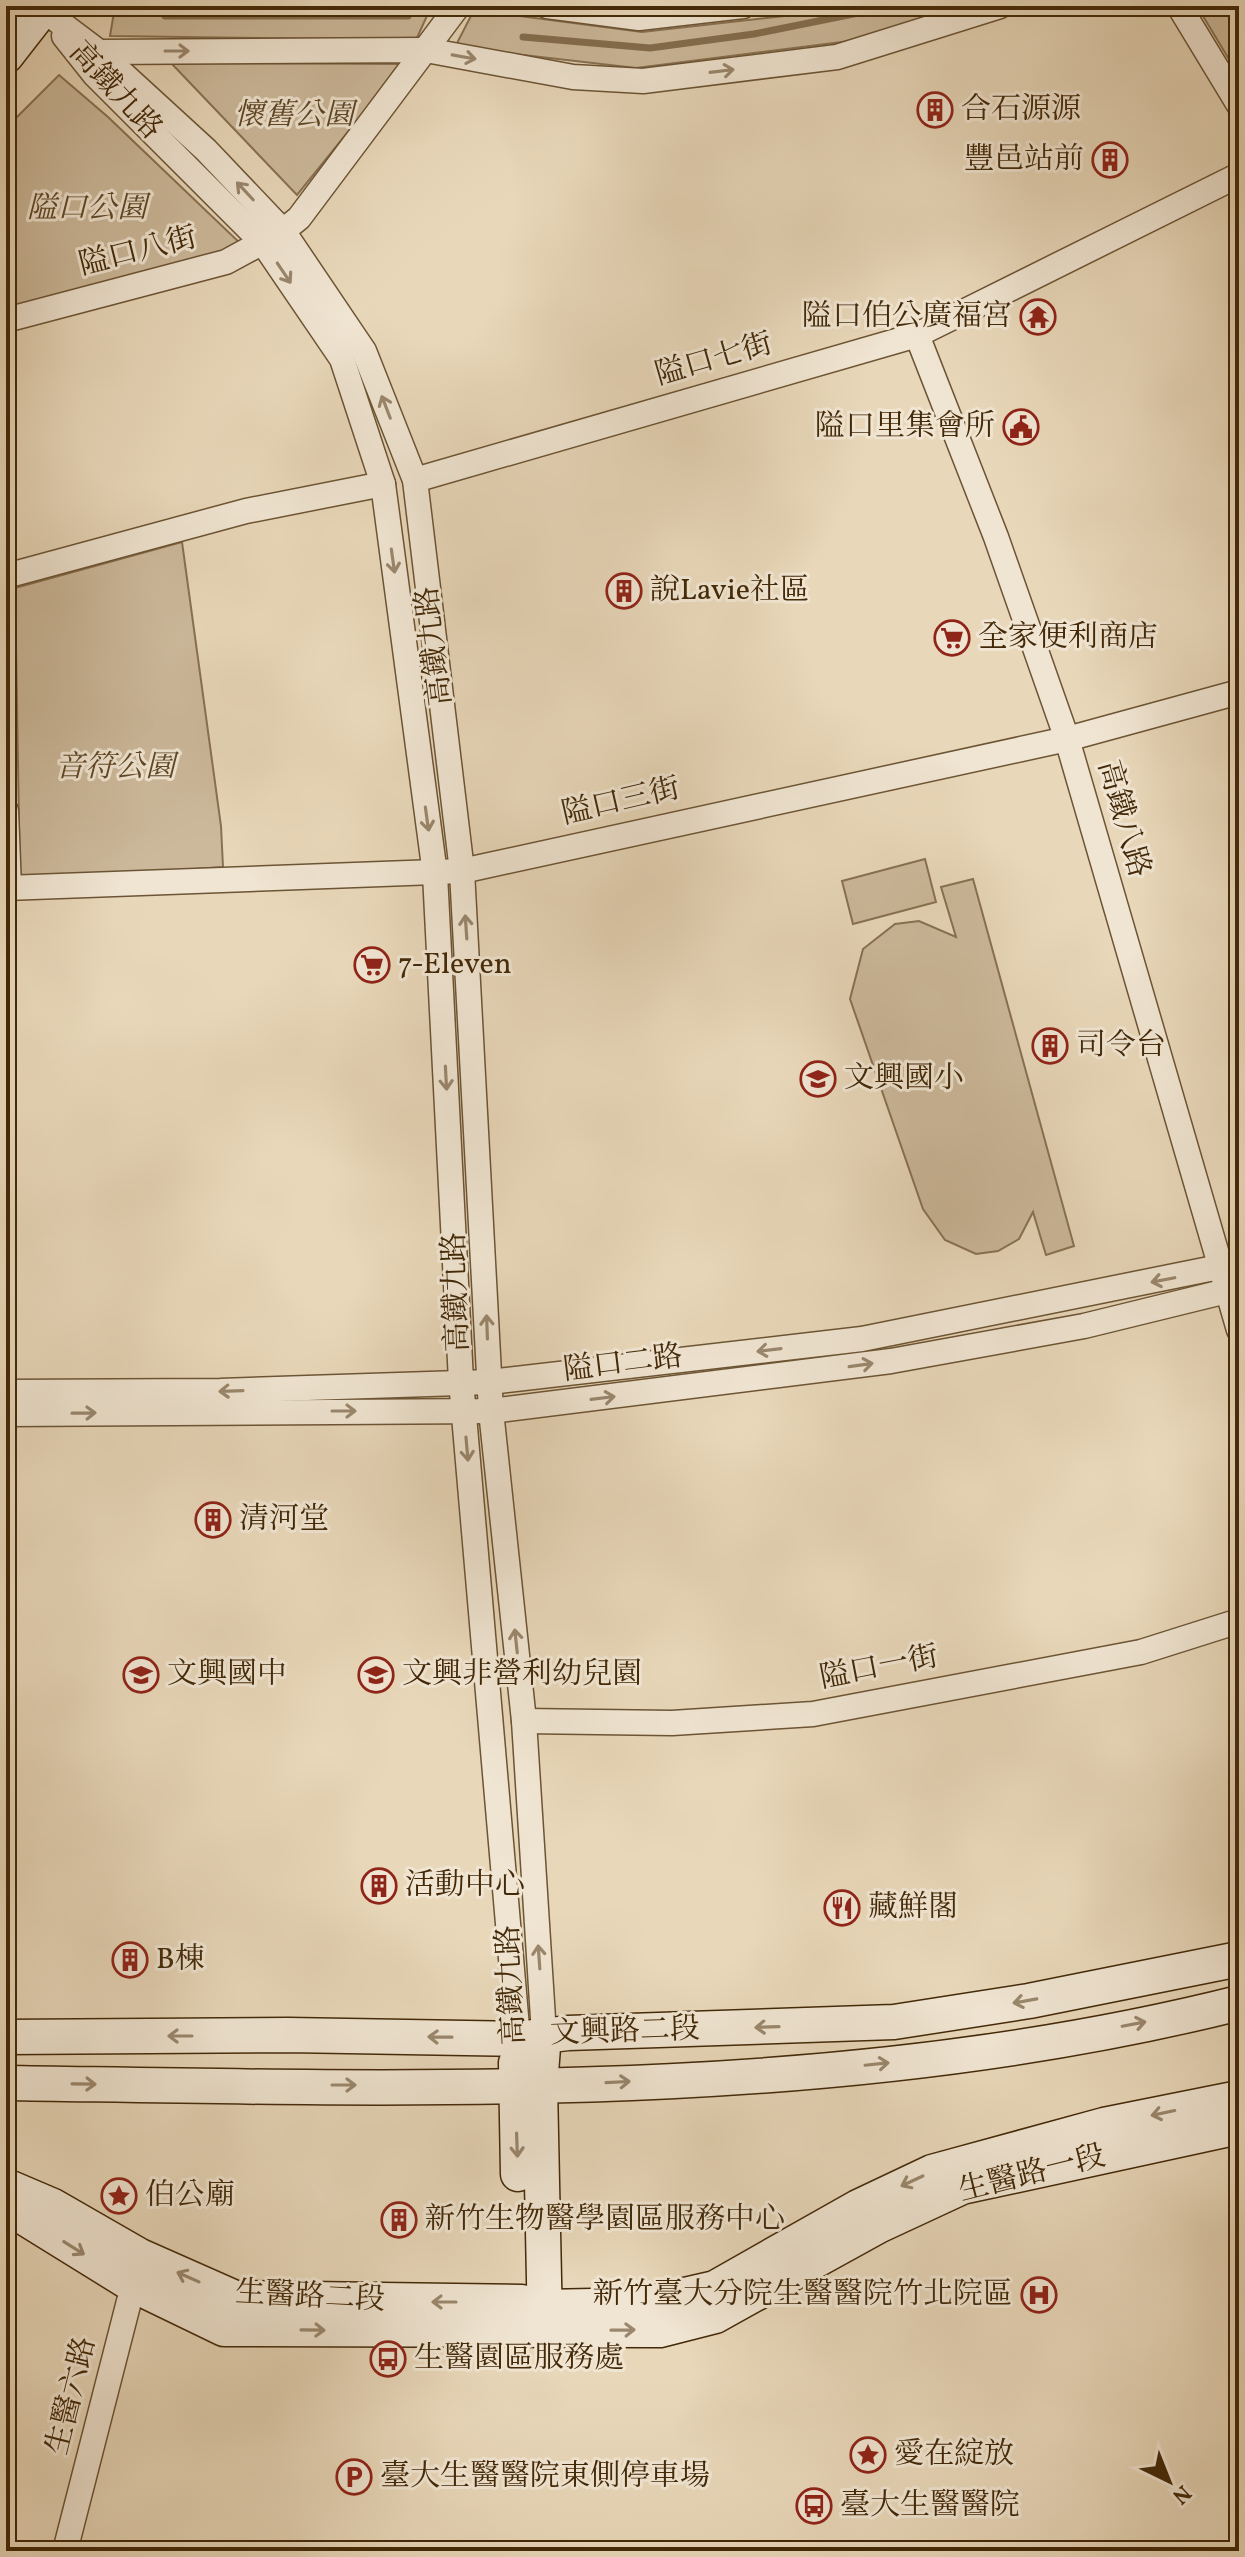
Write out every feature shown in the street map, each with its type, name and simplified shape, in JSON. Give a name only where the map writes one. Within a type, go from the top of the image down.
[{"type":"street","name":"隘口八街","points":[[6,320],[226,262],[273,237],[299,218],[458,6]]},
{"type":"street","points":[[547,6],[639,18],[743,6]]},
{"type":"street","points":[[99,52],[426,50],[573,77],[643,81],[837,57],[1000,6]]},
{"type":"street","points":[[1179,6],[1239,105]]},
{"type":"street","points":[[6,56],[42,7]]},
{"type":"street","name":"高鐵九路","points":[[42,7],[99,52],[206,150],[364,351],[415,480],[462,871],[491,1411],[524,1721],[531,2036],[528,2086],[532,2318]]},
{"type":"street","name":"高鐵九路","points":[[42,7],[95,75],[273,237],[342,359],[383,484],[435,874],[461,1381],[531,2036]]},
{"type":"street","name":"隘口七街","points":[[415,480],[917,335],[1239,175]]},
{"type":"street","name":"高鐵八路","points":[[917,335],[996,537],[1067,739],[1231,1278],[1239,1330]]},
{"type":"street","points":[[6,576],[246,511],[383,484]]},
{"type":"street","name":"隘口三街","points":[[8,888],[462,871],[1067,739],[1239,692]]},
{"type":"street","points":[[6,811],[8,888]]},
{"type":"street","name":"隘口二路","points":[[6,1392],[220,1391],[490,1382],[862,1339],[1231,1278]]},
{"type":"street","name":"隘口二路","points":[[6,1414],[491,1411],[891,1361],[1084,1326],[1231,1278]]},
{"type":"street","name":"隘口一街","points":[[524,1721],[672,1723],[813,1714],[1141,1652],[1239,1621]]},
{"type":"street","name":"文興路二段","points":[[6,2037],[531,2036],[894,2022],[1029,2001],[1239,1959]]},
{"type":"street","name":"文興路二段","points":[[6,2083],[528,2086],[776,2074],[988,2053],[1239,2003]]},
{"type":"street","name":"生醫路一段","points":[[532,2318],[641,2305],[715,2288],[858,2207],[932,2172],[1104,2125],[1239,2098]]},
{"type":"street","name":"生醫路一段","points":[[532,2318],[660,2330],[715,2316],[878,2226],[962,2187],[1239,2127]]},
{"type":"street","name":"生醫路二段","points":[[6,2186],[53,2206],[137,2270],[224,2329],[532,2318]]},
{"type":"street","name":"生醫路二段","points":[[6,2210],[137,2270]]},
{"type":"street","name":"生醫六路","points":[[65,2551],[137,2270]]},
{"type":"green space","points":[[115,6],[431,7],[416,40],[110,36]]},
{"type":"green space","points":[[826,6],[958,6],[850,41],[636,68],[455,47],[474,10],[642,32],[802,14]]},
{"type":"green space","points":[[1197,6],[1239,6],[1239,76]]},
{"type":"green space","name":"懷舊公園","points":[[171,63],[403,64],[297,195]]},
{"type":"green space","name":"隘口公園","points":[[59,75],[108,117],[243,246],[6,319],[6,128]]},
{"type":"green space","name":"音符公園","points":[[182,542],[221,826],[223,867],[20,881],[15,588]]},
{"type":"green space","points":[[925,859],[936,902],[853,924],[842,881]]},
{"type":"green space","points":[[973,879],[1074,1246],[1046,1255],[1033,1212],[1019,1239],[998,1251],[976,1254],[945,1240],[923,1209],[850,999],[863,949],[895,924],[919,921],[956,937],[941,887]]},
{"type":"waterway","points":[[523,37],[650,48],[754,34],[893,6]]},
{"type":"waterway","points":[[165,16],[408,16]]},
{"type":"place","name":"合石源源","points":[[935,110]]},
{"type":"place","name":"豐邑站前","points":[[1110,160]]},
{"type":"place","name":"隘口伯公廣福宮","points":[[1038,317]]},
{"type":"place","name":"隘口里集會所","points":[[1021,427]]},
{"type":"place","name":"說Lavie社區","points":[[624,591]]},
{"type":"place","name":"全家便利商店","points":[[952,638]]},
{"type":"place","name":"7-Eleven","points":[[372,965]]},
{"type":"place","name":"司令台","points":[[1050,1046]]},
{"type":"place","name":"文興國小","points":[[818,1079]]},
{"type":"place","name":"清河堂","points":[[213,1520]]},
{"type":"place","name":"文興國中","points":[[141,1675]]},
{"type":"place","name":"文興非營利幼兒園","points":[[376,1675]]},
{"type":"place","name":"活動中心","points":[[379,1886]]},
{"type":"place","name":"藏鮮閣","points":[[842,1908]]},
{"type":"place","name":"B棟","points":[[130,1960]]},
{"type":"place","name":"伯公廟","points":[[119,2196]]},
{"type":"place","name":"新竹生物醫學園區服務中心","points":[[399,2220]]},
{"type":"place","name":"新竹臺大分院生醫醫院竹北院區","points":[[1039,2295]]},
{"type":"place","name":"生醫園區服務處","points":[[388,2359]]},
{"type":"place","name":"愛在綻放","points":[[868,2455]]},
{"type":"place","name":"臺大生醫醫院東側停車場","points":[[354,2477]]},
{"type":"place","name":"臺大生醫醫院","points":[[814,2506]]}]
